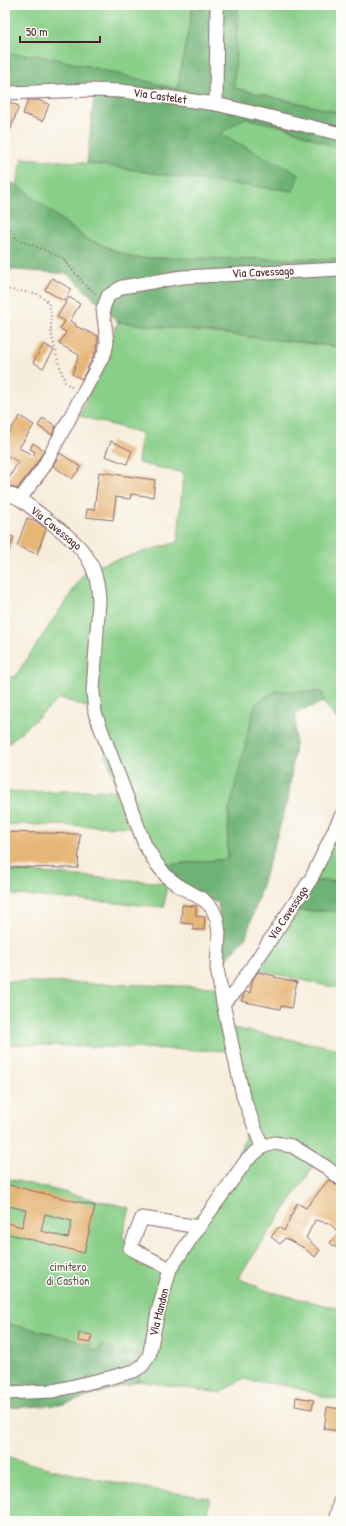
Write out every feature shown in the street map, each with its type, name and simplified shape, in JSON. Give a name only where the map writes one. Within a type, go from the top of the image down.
[{"type":"street","points":[[216,104],[217,5]]},
{"type":"street","name":"Via Castelet","points":[[5,93],[89,90],[122,91],[216,104],[341,134]]},
{"type":"street","name":"Via Cavessago","points":[[262,1147],[243,1096],[223,1003],[217,968],[219,926],[215,913],[204,900],[173,882],[149,854],[98,723],[93,692],[99,601],[98,584],[94,570],[81,547],[66,533],[20,499],[43,468],[82,396],[106,347],[107,342],[103,308],[108,296],[122,287],[182,277],[341,269]]},
{"type":"street","points":[[5,492],[20,499]]},
{"type":"street","name":"Via Cavessago","points":[[223,1003],[235,992],[311,879],[341,816]]},
{"type":"street","points":[[262,1147],[274,1143],[292,1146],[341,1178]]},
{"type":"street","name":"Via Mandon","points":[[5,1393],[53,1391],[134,1371],[142,1366],[148,1356],[170,1269],[246,1161],[262,1147]]},
{"type":"street","points":[[170,1269],[130,1248],[142,1218],[199,1227]]},
{"type":"street","points":[[335,1521],[341,1496]]},
{"type":"path","points":[[5,224],[16,239],[63,258],[83,283],[105,303]]},
{"type":"path","points":[[5,289],[38,294],[48,302],[51,313],[51,332],[65,382],[82,396]]},
{"type":"green space","points":[[5,5],[193,5],[177,89],[87,66],[36,55],[5,54]]},
{"type":"green space","points":[[193,5],[238,5],[234,88],[341,113],[341,150],[286,127],[244,118],[220,134],[299,174],[293,191],[206,181],[87,163],[94,95],[5,88],[5,54],[36,55],[87,66],[177,89]]},
{"type":"green space","points":[[238,5],[341,5],[341,113],[234,88]]},
{"type":"green space","points":[[244,118],[286,127],[341,150],[341,259],[133,258],[85,238],[17,185],[22,158],[87,163],[206,181],[298,174],[220,134]]},
{"type":"green space","points":[[5,181],[17,185],[85,238],[133,258],[341,259],[341,347],[118,322],[68,274],[5,269]]},
{"type":"green space","points":[[118,322],[341,347],[341,724],[323,702],[323,692],[275,691],[229,811],[227,859],[154,866],[133,827],[5,824],[5,792],[118,790],[90,708],[60,698],[5,746],[5,674],[14,678],[88,568],[178,542],[183,473],[138,463],[141,433],[80,416]]},
{"type":"green space","points":[[5,353],[11,354],[5,375]]},
{"type":"green space","points":[[275,691],[323,692],[323,702],[296,713],[295,745],[288,800],[246,937],[219,968],[221,931],[218,903],[167,883],[154,866],[227,859],[229,811],[255,704]]},
{"type":"green space","points":[[341,812],[341,881],[305,881]]},
{"type":"green space","points":[[5,870],[167,883],[164,907],[5,894]]},
{"type":"green space","points":[[305,881],[341,881],[341,911],[285,911]]},
{"type":"green space","points":[[285,911],[341,911],[341,989],[249,968]]},
{"type":"green space","name":"cimitero di Castion","points":[[5,981],[215,987],[232,1028],[341,1049],[341,1177],[318,1160],[238,1278],[267,1291],[341,1309],[341,1400],[289,1386],[242,1379],[220,1393],[139,1381],[141,1355],[124,1351],[122,1357],[113,1354],[100,1346],[99,1351],[89,1349],[90,1343],[5,1323],[5,1178],[130,1208],[122,1238],[129,1240],[139,1257],[138,1265],[163,1270],[194,1220],[237,1160],[245,1137],[235,1051],[5,1044]]},
{"type":"green space","points":[[5,1323],[91,1343],[90,1349],[99,1351],[100,1345],[114,1349],[113,1355],[122,1356],[123,1351],[141,1355],[139,1381],[60,1405],[5,1408]]},
{"type":"green space","points":[[5,1456],[81,1476],[132,1486],[210,1498],[206,1521],[5,1521]]},
{"type":"building","points":[[28,100],[38,100],[49,104],[43,121],[23,114]]},
{"type":"building","points":[[5,101],[19,106],[6,142],[5,142]]},
{"type":"building","points":[[52,278],[71,289],[64,301],[45,290]]},
{"type":"building","points":[[69,297],[80,304],[70,321],[76,324],[75,326],[98,336],[97,349],[82,379],[72,374],[79,355],[59,344],[66,332],[60,329],[65,321],[57,317]]},
{"type":"building","points":[[44,344],[54,350],[43,368],[33,362]]},
{"type":"building","points":[[20,416],[34,425],[19,448],[33,455],[35,452],[30,449],[33,443],[44,450],[36,464],[17,489],[5,484],[5,477],[9,478],[18,462],[5,454],[5,438]]},
{"type":"building","points":[[43,418],[56,426],[52,435],[38,426]]},
{"type":"building","points":[[111,441],[132,451],[127,464],[105,456]]},
{"type":"building","points":[[60,453],[81,467],[72,479],[53,466]]},
{"type":"building","points":[[99,472],[155,480],[153,497],[131,494],[130,499],[116,497],[113,520],[86,517],[87,509],[94,510]]},
{"type":"building","points":[[27,518],[36,521],[46,529],[37,554],[17,546]]},
{"type":"building","points":[[5,534],[14,537],[6,559],[5,559]]},
{"type":"building","points":[[5,832],[80,834],[78,868],[5,867]]},
{"type":"building","points":[[182,905],[196,906],[196,916],[205,917],[204,930],[193,930],[193,924],[181,923]]},
{"type":"building","points":[[258,972],[297,982],[291,1008],[281,1006],[280,1009],[241,1001],[245,992],[250,993],[253,979]]},
{"type":"building","points":[[329,1179],[341,1187],[341,1241],[337,1248],[330,1243],[338,1232],[329,1223],[315,1220],[306,1238],[320,1250],[315,1257],[304,1248],[285,1238],[280,1244],[271,1237],[279,1227],[284,1231],[297,1203],[306,1208]]},
{"type":"building","points":[[5,1184],[95,1206],[84,1253],[5,1233],[5,1222],[22,1227],[26,1210],[5,1205]],"holes":[[[45,1214],[72,1221],[68,1238],[41,1231]]]},
{"type":"building","points":[[79,1333],[92,1335],[91,1343],[78,1341]]},
{"type":"building","points":[[296,1397],[314,1400],[312,1409],[295,1406]]},
{"type":"building","points":[[327,1407],[341,1409],[341,1431],[324,1429]]}]
